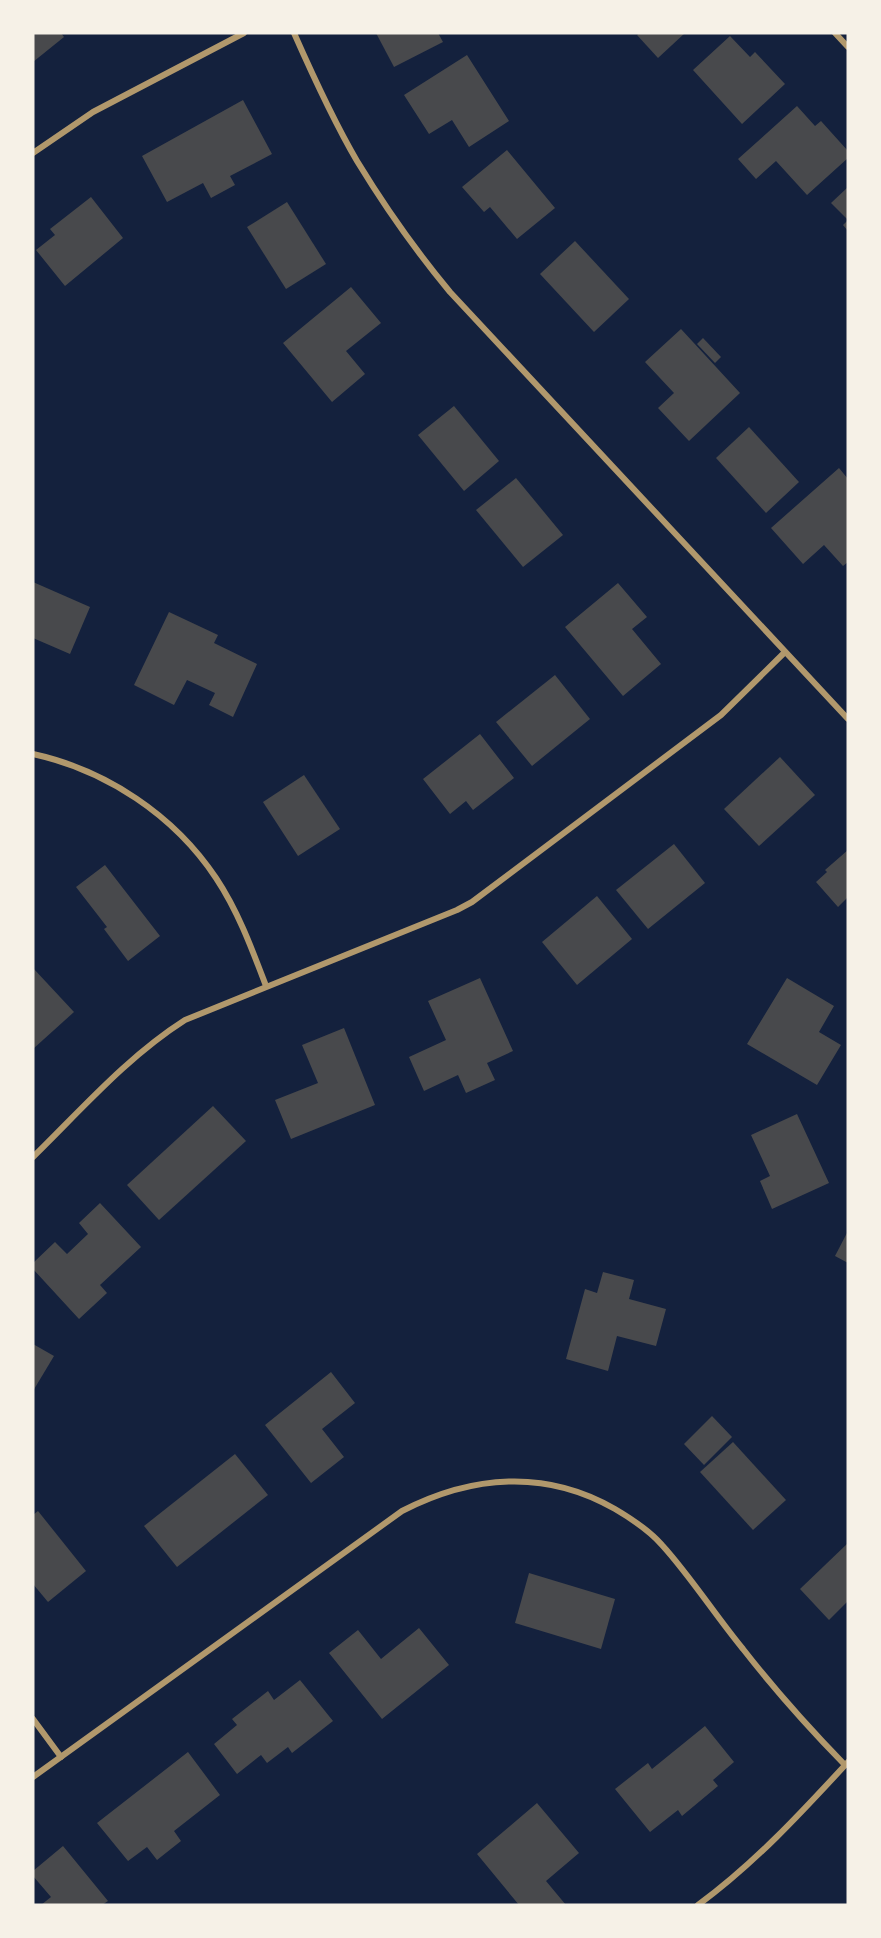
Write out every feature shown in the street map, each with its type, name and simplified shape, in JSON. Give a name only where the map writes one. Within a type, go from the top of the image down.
[{"type":"street","points":[[33,153],[93,112],[244,33]]},
{"type":"street","points":[[294,33],[324,100],[356,160],[422,258],[450,292],[848,719]]},
{"type":"street","points":[[835,33],[848,46]]},
{"type":"street","points":[[33,1157],[137,1054],[185,1020],[472,902],[712,722],[784,652]]},
{"type":"street","points":[[33,754],[71,764],[123,789],[144,803],[183,837],[216,878],[243,927],[266,986]]},
{"type":"street","points":[[33,1777],[402,1510],[426,1498],[453,1489],[483,1483],[531,1482],[567,1488],[602,1502],[633,1520],[661,1544],[799,1718],[847,1764],[778,1837],[698,1905]]},
{"type":"street","points":[[33,1719],[61,1757]]},
{"type":"building","points":[[33,33],[61,33],[64,37],[33,62]]},
{"type":"building","points":[[376,33],[438,33],[443,42],[394,67]]},
{"type":"building","points":[[640,33],[685,33],[658,58],[637,35]]},
{"type":"building","points":[[730,36],[750,57],[755,52],[785,84],[742,124],[693,70]]},
{"type":"building","points":[[467,55],[509,121],[469,147],[452,120],[429,134],[404,95]]},
{"type":"building","points":[[243,100],[272,154],[230,176],[235,185],[211,198],[203,183],[167,202],[142,156]]},
{"type":"building","points":[[797,106],[815,126],[821,121],[848,151],[848,158],[807,195],[776,161],[756,179],[738,159]]},
{"type":"building","points":[[507,150],[555,208],[517,239],[490,207],[484,212],[462,187]]},
{"type":"building","points":[[848,187],[848,220],[831,203]]},
{"type":"building","points":[[91,197],[123,238],[65,286],[36,250],[55,235],[50,229]]},
{"type":"building","points":[[287,202],[326,264],[286,289],[247,227]]},
{"type":"building","points":[[848,220],[848,231],[843,225]]},
{"type":"building","points":[[575,241],[629,299],[594,332],[540,274]]},
{"type":"building","points":[[351,287],[381,323],[346,351],[365,374],[332,402],[283,343]]},
{"type":"building","points":[[681,329],[740,393],[689,441],[658,408],[674,393],[645,362]]},
{"type":"building","points":[[703,338],[721,357],[715,363],[697,344]]},
{"type":"building","points":[[454,406],[499,461],[464,491],[418,435]]},
{"type":"building","points":[[749,427],[799,482],[766,513],[716,458]]},
{"type":"building","points":[[839,468],[848,479],[848,562],[843,566],[824,545],[803,564],[771,528]]},
{"type":"building","points":[[516,478],[563,535],[523,567],[476,510]]},
{"type":"building","points":[[33,582],[90,607],[70,654],[33,638]]},
{"type":"building","points":[[618,583],[647,617],[632,629],[661,664],[623,696],[565,627]]},
{"type":"building","points":[[169,612],[218,635],[214,643],[257,664],[233,717],[209,705],[215,693],[187,680],[174,705],[134,685]]},
{"type":"building","points":[[555,675],[590,719],[532,766],[496,722]]},
{"type":"building","points":[[480,734],[514,778],[473,810],[466,801],[450,814],[423,779]]},
{"type":"building","points":[[780,757],[815,795],[759,846],[724,809]]},
{"type":"building","points":[[304,775],[340,829],[298,856],[263,802]]},
{"type":"building","points":[[674,844],[705,883],[648,929],[616,890]]},
{"type":"building","points":[[848,850],[848,897],[838,907],[816,882],[827,872],[825,870]]},
{"type":"building","points":[[105,865],[160,936],[128,961],[104,929],[107,927],[76,887]]},
{"type":"building","points":[[597,896],[632,939],[577,985],[542,942]]},
{"type":"building","points":[[33,968],[74,1012],[33,1049]]},
{"type":"building","points":[[480,978],[513,1051],[487,1063],[495,1080],[466,1093],[458,1075],[424,1091],[409,1057],[446,1040],[428,1001]]},
{"type":"building","points":[[787,978],[834,1006],[819,1032],[841,1045],[817,1085],[747,1044]]},
{"type":"building","points":[[344,1028],[375,1105],[291,1139],[275,1100],[318,1083],[302,1045]]},
{"type":"building","points":[[213,1106],[246,1141],[159,1220],[127,1185]]},
{"type":"building","points":[[797,1114],[829,1183],[772,1209],[760,1181],[770,1176],[751,1135]]},
{"type":"building","points":[[100,1203],[141,1247],[100,1285],[107,1293],[79,1319],[33,1269],[33,1263],[55,1242],[67,1254],[88,1234],[79,1223]]},
{"type":"building","points":[[848,1231],[848,1263],[835,1256]]},
{"type":"building","points":[[603,1272],[634,1280],[629,1299],[666,1309],[656,1346],[617,1336],[608,1371],[566,1359],[585,1289],[597,1293]]},
{"type":"building","points":[[33,1344],[54,1356],[33,1391]]},
{"type":"building","points":[[331,1372],[355,1403],[322,1429],[344,1457],[311,1483],[265,1425]]},
{"type":"building","points":[[712,1416],[732,1437],[704,1465],[684,1444]]},
{"type":"building","points":[[733,1442],[786,1500],[753,1530],[700,1472]]},
{"type":"building","points":[[235,1454],[268,1495],[177,1567],[144,1526]]},
{"type":"building","points":[[38,1511],[86,1571],[48,1602],[33,1584],[33,1515]]},
{"type":"building","points":[[848,1543],[848,1601],[829,1620],[800,1589]]},
{"type":"building","points":[[529,1573],[615,1599],[601,1649],[515,1623]]},
{"type":"building","points":[[419,1628],[449,1665],[382,1719],[329,1653],[358,1630],[381,1659]]},
{"type":"building","points":[[300,1680],[333,1721],[292,1753],[288,1747],[267,1763],[261,1755],[237,1774],[214,1744],[237,1725],[232,1719],[268,1691],[274,1700]]},
{"type":"building","points":[[705,1726],[734,1762],[713,1780],[718,1786],[682,1816],[678,1810],[650,1832],[615,1789],[648,1763],[652,1769]]},
{"type":"building","points":[[188,1752],[220,1795],[174,1831],[181,1841],[157,1860],[147,1847],[128,1861],[97,1823]]},
{"type":"building","points":[[537,1803],[579,1853],[546,1881],[566,1905],[519,1905],[477,1854]]},
{"type":"building","points":[[63,1846],[108,1901],[102,1905],[41,1905],[51,1897],[33,1876],[33,1871]]}]
